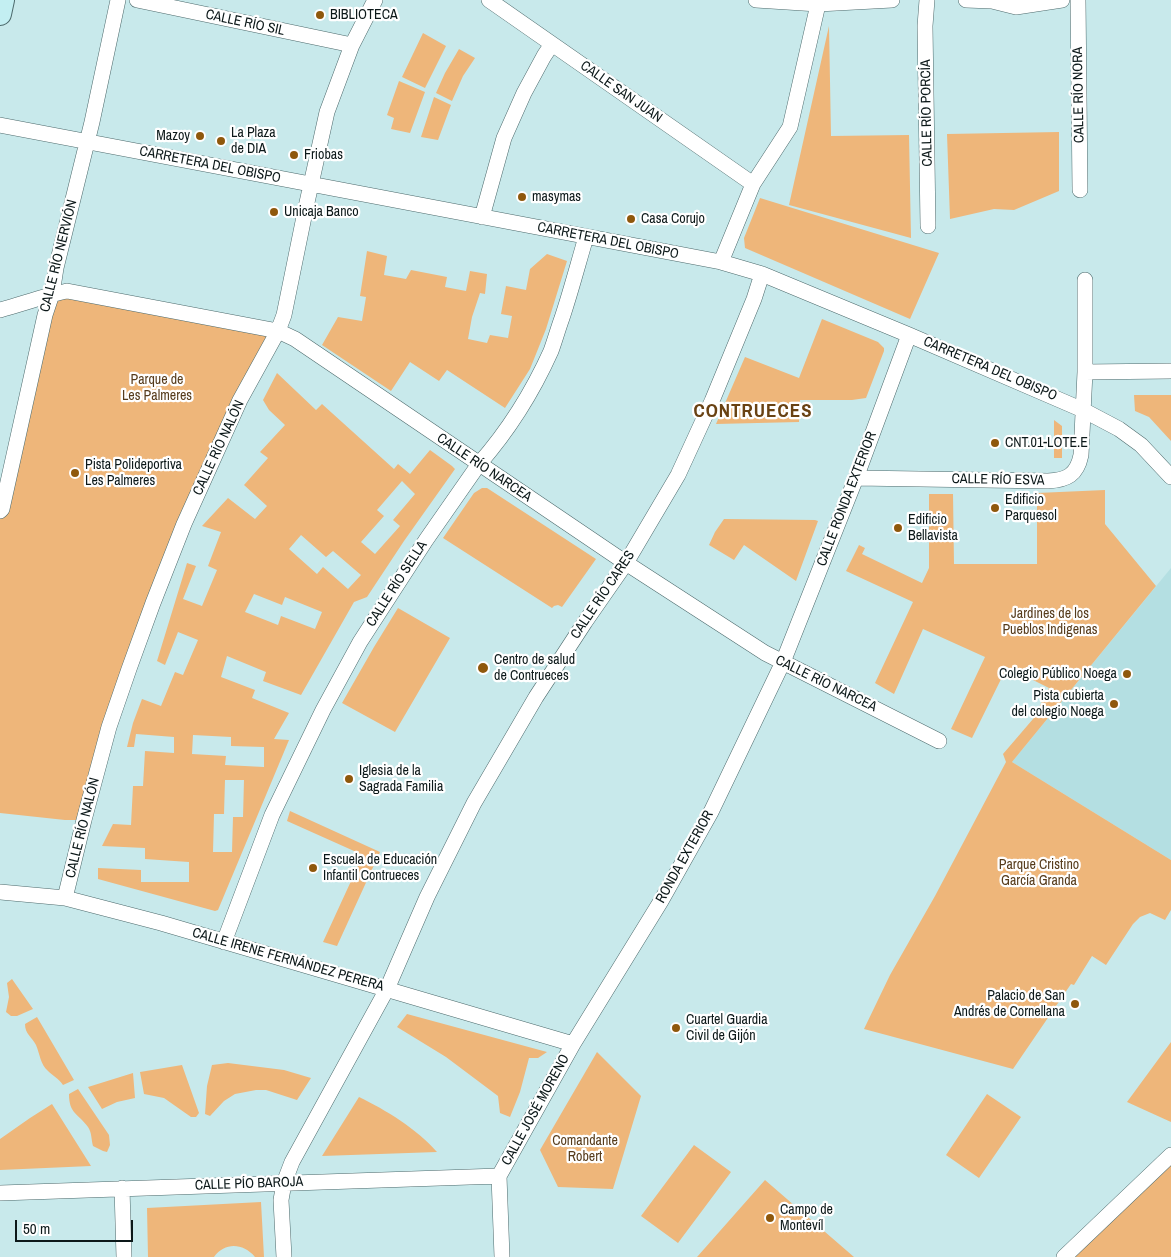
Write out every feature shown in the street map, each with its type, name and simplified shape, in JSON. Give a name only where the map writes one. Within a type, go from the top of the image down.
[{"type":"main road","points":[[0,14],[3,0]]},
{"type":"street","name":"CALLE RÍO NERVIÓN","points":[[0,511],[92,122],[118,0]]},
{"type":"street","name":"CALLE RÍO SIL","points":[[137,0],[352,46]]},
{"type":"street","name":"CALLE RÍO NALÓN","points":[[65,898],[109,727],[153,603],[184,524],[240,400],[278,331],[284,315],[327,112],[352,46],[375,0]]},
{"type":"street","name":"CALLE SAN JUAN","points":[[489,0],[753,184]]},
{"type":"street","points":[[756,0],[818,2],[892,0]]},
{"type":"street","name":"CALLE RÍO PORCÍA","points":[[927,0],[925,26],[928,226]]},
{"type":"street","points":[[966,0],[1012,3],[1016,7],[1062,0]]},
{"type":"street","name":"CALLE RÍO NORA","points":[[1078,0],[1080,190]]},
{"type":"street","points":[[721,262],[753,184],[790,127],[818,2]]},
{"type":"street","points":[[482,217],[504,138],[524,93],[552,44]]},
{"type":"street","name":"CARRETERA DEL OBISPO","points":[[0,125],[721,262],[762,274],[1084,410],[1120,429],[1141,445],[1171,477]]},
{"type":"street","name":"CALLE RÍO SELLA","points":[[224,942],[272,816],[322,710],[360,642],[426,540],[511,422],[552,349],[586,237]]},
{"type":"street","name":"CALLE RÍO CARES","points":[[284,1257],[281,1200],[284,1183],[292,1162],[388,989],[427,897],[474,803],[536,696],[626,563],[682,466],[712,401],[754,299],[762,274]]},
{"type":"street","points":[[1084,280],[1084,410]]},
{"type":"street","name":"CALLE RÍO NARCEA","points":[[0,310],[67,291],[278,331],[295,339],[626,563],[765,653],[939,741]]},
{"type":"street","name":"CALLE RONDA EXTERIOR","points":[[783,662],[856,478],[909,335]]},
{"type":"street","points":[[1085,372],[1171,371]]},
{"type":"street","name":"CALLE RÍO ESVA","points":[[856,478],[1048,481],[1067,478],[1076,470],[1080,462],[1084,410]]},
{"type":"street","name":"RONDA EXTERIOR","points":[[573,1044],[660,901],[708,817],[783,662]]},
{"type":"street","name":"CALLE IRENE FERNÁNDEZ PERERA","points":[[0,892],[65,898],[161,923],[573,1044]]},
{"type":"street","name":"CALLE JOSÉ MORENO","points":[[499,1176],[573,1044]]},
{"type":"street","points":[[1064,1257],[1171,1155]]},
{"type":"street","points":[[499,1176],[502,1257]]},
{"type":"street","name":"CALLE PÍO BAROJA","points":[[0,1193],[499,1176]]},
{"type":"street","points":[[122,1188],[124,1257]]},
{"type":"shaded area","name":"Colegio Público Noega","points":[[1171,568],[1171,860],[1012,762]]},
{"type":"green space","points":[[829,26],[831,136],[909,135],[911,238],[789,205]]},
{"type":"green space","points":[[423,33],[446,46],[425,88],[402,77]]},
{"type":"green space","points":[[459,49],[475,58],[463,76],[452,101],[436,93]]},
{"type":"green space","points":[[399,81],[425,92],[410,133],[391,129],[394,118],[387,115]]},
{"type":"green space","points":[[434,97],[451,105],[438,140],[421,137]]},
{"type":"green space","points":[[1059,132],[1059,191],[1014,210],[994,209],[950,219],[947,134]]},
{"type":"green space","points":[[760,198],[939,253],[910,319],[745,248],[744,238]]},
{"type":"green space","points":[[367,251],[387,256],[384,275],[406,279],[411,270],[447,277],[445,287],[466,291],[470,271],[487,274],[485,294],[480,293],[472,317],[468,339],[487,343],[490,335],[508,338],[512,316],[501,314],[506,286],[526,290],[530,269],[547,254],[567,261],[546,329],[530,369],[505,408],[447,370],[439,381],[410,362],[391,391],[322,345],[338,317],[362,321],[366,297],[360,296]]},
{"type":"green space","name":"Parque de Les Palmeres","points":[[52,294],[278,331],[184,524],[84,820],[65,820],[0,813],[0,511]]},
{"type":"green space","points":[[822,319],[878,342],[884,348],[866,398],[852,400],[800,400],[799,422],[716,424],[745,357],[799,378]]},
{"type":"green space","points":[[277,373],[316,410],[322,404],[394,469],[398,464],[410,474],[430,450],[455,469],[367,597],[354,602],[301,695],[263,681],[266,672],[227,656],[221,677],[255,690],[252,698],[289,713],[274,739],[289,740],[218,910],[215,911],[98,879],[98,868],[141,870],[141,882],[189,882],[189,862],[145,859],[145,848],[102,846],[113,824],[131,825],[133,786],[143,786],[145,751],[174,753],[174,737],[136,734],[134,747],[127,747],[142,699],[161,706],[175,672],[183,675],[198,640],[178,632],[165,665],[157,661],[187,563],[196,566],[183,599],[202,606],[217,570],[208,566],[221,532],[202,526],[228,498],[255,519],[267,506],[244,485],[268,458],[260,452],[285,425],[269,410],[263,400]],"holes":[[[402,481],[415,494],[393,520],[400,526],[375,554],[361,542],[384,516],[377,510]],[[301,535],[326,557],[333,551],[361,575],[348,589],[323,567],[317,574],[289,549]],[[254,594],[282,605],[285,597],[322,612],[315,629],[281,616],[278,625],[245,612]],[[193,735],[231,737],[231,746],[264,747],[264,767],[225,765],[226,756],[192,754]],[[225,780],[244,780],[243,817],[233,817],[232,852],[213,852],[214,814],[224,814]]]},
{"type":"green space","points":[[1134,395],[1171,395],[1171,441],[1149,417],[1135,411]]},
{"type":"green space","points":[[1054,420],[1062,426],[1062,458],[1054,458]]},
{"type":"green space","points":[[482,488],[487,488],[596,559],[562,607],[558,605],[552,608],[443,538],[474,493]]},
{"type":"green space","points":[[1105,490],[1105,524],[1156,586],[1012,762],[1171,860],[1171,910],[1165,920],[1150,913],[1140,917],[1133,924],[1106,965],[1092,956],[1074,985],[1071,984],[1013,1069],[864,1029],[890,975],[935,896],[1006,762],[1003,754],[1033,719],[1049,688],[1007,667],[972,738],[951,729],[985,657],[923,629],[894,694],[875,683],[913,602],[846,571],[859,545],[865,548],[862,554],[922,583],[929,568],[929,494],[953,494],[954,564],[1037,564],[1037,493]]},
{"type":"green space","points":[[724,519],[818,521],[796,581],[744,545],[734,560],[709,545]]},
{"type":"green space","points":[[398,608],[450,638],[395,732],[342,703]]},
{"type":"green space","points":[[290,811],[380,852],[337,946],[323,942],[363,855],[287,821]]},
{"type":"green space","points":[[12,979],[33,1009],[17,1016],[11,1016],[6,1012],[9,997],[7,983]]},
{"type":"green space","points":[[407,1014],[547,1052],[538,1058],[529,1058],[520,1092],[510,1117],[500,1113],[498,1096],[446,1057],[397,1027]]},
{"type":"green space","points":[[37,1017],[74,1080],[63,1085],[43,1065],[36,1045],[25,1027],[25,1024]]},
{"type":"green space","points":[[1171,1042],[1171,1122],[1127,1102]]},
{"type":"green space","name":"Comandante Robert","points":[[597,1052],[641,1096],[613,1189],[558,1187],[540,1150]]},
{"type":"green space","points":[[228,1063],[284,1070],[311,1078],[297,1100],[266,1090],[256,1090],[235,1094],[224,1101],[210,1116],[205,1114],[207,1086],[212,1065]]},
{"type":"green space","points":[[182,1065],[199,1113],[196,1117],[191,1117],[164,1098],[144,1094],[140,1072]]},
{"type":"green space","points":[[133,1073],[135,1098],[117,1102],[102,1109],[88,1087]]},
{"type":"green space","points":[[78,1089],[109,1135],[110,1145],[107,1152],[93,1146],[89,1129],[72,1110],[69,1094]]},
{"type":"green space","points":[[987,1094],[1021,1117],[979,1178],[946,1155]]},
{"type":"green space","points":[[359,1097],[401,1121],[437,1152],[322,1156]]},
{"type":"green space","points":[[52,1104],[91,1166],[0,1170],[0,1139]]},
{"type":"green space","points":[[694,1145],[731,1172],[678,1243],[641,1216]]},
{"type":"green space","points":[[1171,1165],[1171,1257],[1074,1257]]},
{"type":"green space","name":"Campo de Montevíl","points":[[765,1180],[854,1257],[697,1257]]},
{"type":"green space","points":[[261,1202],[264,1257],[255,1257],[245,1249],[234,1246],[223,1249],[214,1257],[148,1257],[147,1208]]},
{"type":"place","name":"BIBLIOTECA","points":[[320,15]]},
{"type":"place","name":"Mazoy","points":[[200,136]]},
{"type":"place","name":"La Plaza de DIA","points":[[221,141]]},
{"type":"place","name":"Friobas","points":[[294,155]]},
{"type":"place","name":"masymas","points":[[522,197]]},
{"type":"place","name":"Unicaja Banco","points":[[274,212]]},
{"type":"place","name":"Casa Corujo","points":[[631,219]]},
{"type":"place","name":"CNT.01-LOTE.E","points":[[995,443]]},
{"type":"place","name":"Pista Polideportiva Les Palmeres","points":[[75,473]]},
{"type":"place","name":"Edificio Parquesol","points":[[995,508]]},
{"type":"place","name":"Edificio Bellavista","points":[[898,528]]},
{"type":"place","name":"Centro de salud de Contrueces","points":[[483,668]]},
{"type":"place","name":"Colegio Público Noega","points":[[1127,674]]},
{"type":"place","name":"Pista cubierta del colegio Noega","points":[[1114,704]]},
{"type":"place","name":"Iglesia de la Sagrada Familia","points":[[349,779]]},
{"type":"place","name":"Escuela de Educación Infantil Contrueces","points":[[313,868]]},
{"type":"place","name":"Palacio de San Andrés de Cornellana","points":[[1075,1004]]},
{"type":"place","name":"Cuartel Guardia Civil de Gijón","points":[[676,1028]]},
{"type":"place","name":"Campo de Montevíl","points":[[770,1218]]},
{"type":"district","name":"CONTRUECES","points":[[753,412]]},
{"type":"park label","name":"Jardines de los Pueblos Indigenas","points":[[1050,622]]},
{"type":"park label","name":"Parque Cristino García Granda","points":[[1039,874]]}]
